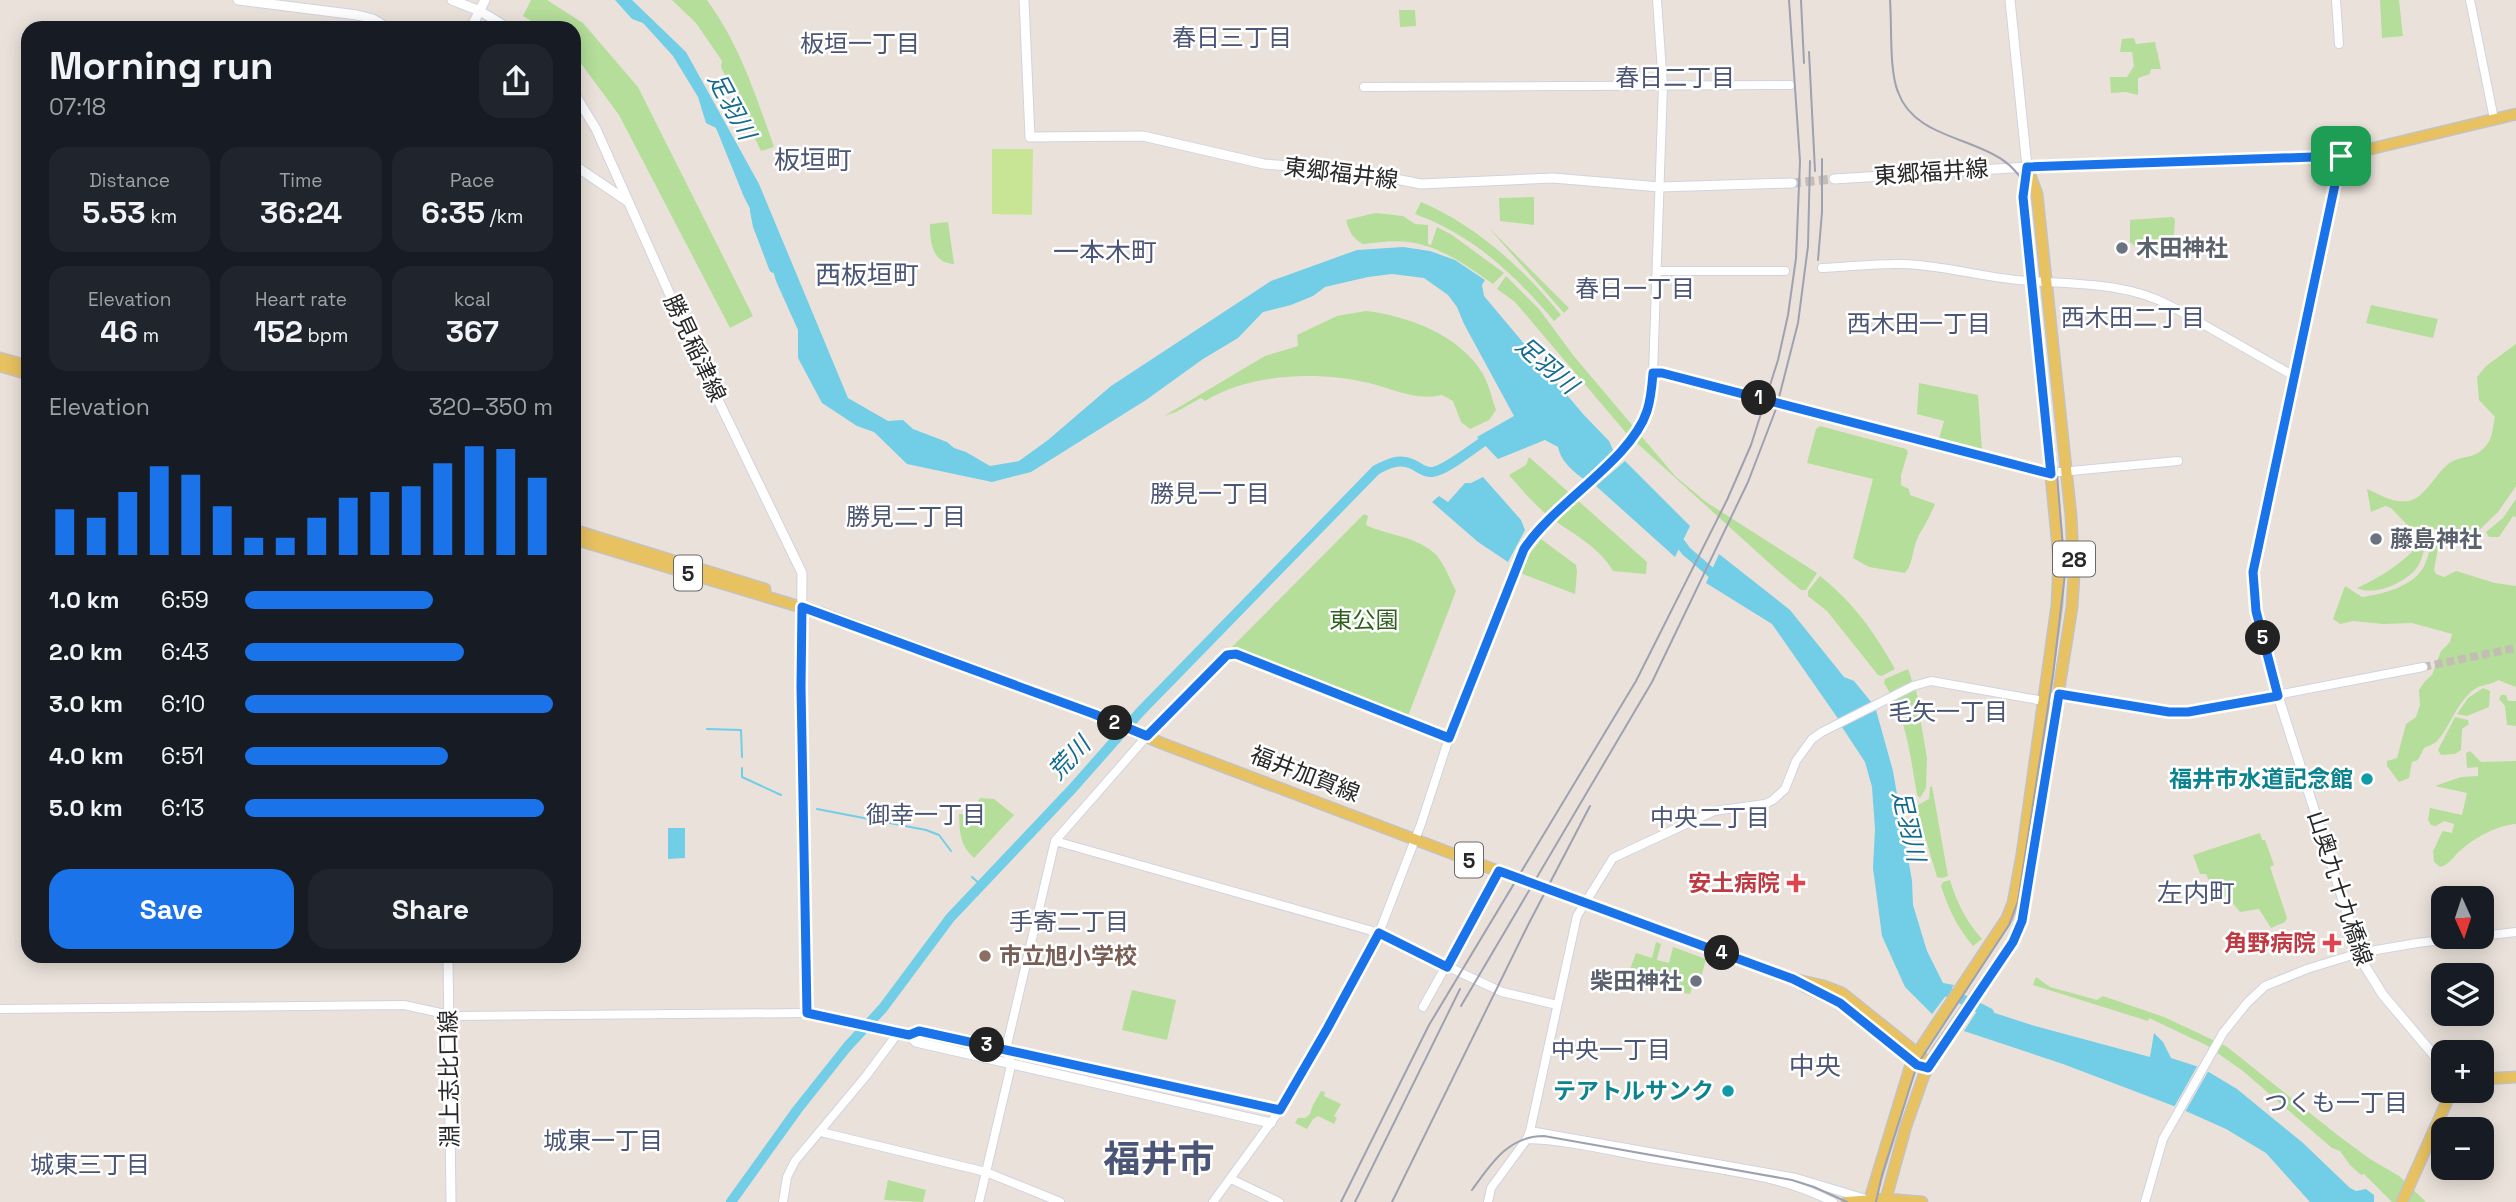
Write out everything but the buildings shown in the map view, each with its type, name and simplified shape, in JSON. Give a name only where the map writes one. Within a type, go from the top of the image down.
[{"type":"main road","points":[[238,0],[350,14],[376,21]]},
{"type":"main road","points":[[452,0],[482,6],[500,21]]},
{"type":"main road","name":"東郷福井線","points":[[1024,0],[1030,137],[1143,136],[1264,164],[1355,171],[1421,184],[1553,178],[1660,187],[1792,183]]},
{"type":"main road","points":[[2010,0],[2027,167],[2341,156],[2516,114]]},
{"type":"main road","name":"勝見稲津線","points":[[581,104],[596,129],[703,369],[802,573],[801,687],[807,1013]]},
{"type":"main road","name":"山奥九十九橋線","points":[[2341,156],[2253,572],[2256,611],[2278,696],[2359,953],[2372,980],[2431,1051]]},
{"type":"main road","name":"東郷福井線","points":[[1834,179],[2027,167]]},
{"type":"main road","name":"28","points":[[1928,1068],[2020,927],[2026,904],[2059,694],[2074,575],[2071,516],[2037,194],[2027,167]]},
{"type":"main road","name":"28","points":[[1918,1053],[1997,936],[2013,902],[2044,701],[2059,574],[2023,197],[2027,167]]},
{"type":"main road","points":[[581,170],[629,202]]},
{"type":"main road","points":[[0,358],[21,364]]},
{"type":"main road","points":[[0,366],[21,372]]},
{"type":"main road","name":"福井加賀線","points":[[581,532],[741,581],[802,607]]},
{"type":"main road","name":"福井加賀線","points":[[581,541],[802,607],[1114,722],[1586,904],[1793,979],[1840,1003],[1918,1053],[1928,1068]]},
{"type":"main road","name":"淵上志比口線","points":[[448,963],[451,1202]]},
{"type":"main road","points":[[807,1013],[909,1035],[919,1031],[1280,1110]]},
{"type":"main road","points":[[909,1035],[916,1042],[1272,1123]]},
{"type":"main road","points":[[1869,1201],[1918,1053]]},
{"type":"main road","points":[[1885,1200],[1906,1126],[1928,1068]]},
{"type":"main road","points":[[2494,1078],[2516,1077]]},
{"type":"main road","points":[[2402,1202],[2446,1103]]},
{"type":"main road","points":[[1847,1202],[1922,1202]]},
{"type":"street","points":[[1213,1202],[1272,1123],[1379,933],[1415,839],[1449,738],[1515,569],[1536,531],[1622,450],[1636,434],[1644,418],[1653,373],[1660,187],[1663,86],[1657,0]]},
{"type":"street","points":[[2336,0],[2339,44]]},
{"type":"street","points":[[2470,0],[2494,119]]},
{"type":"street","points":[[1364,87],[1790,85]]},
{"type":"street","points":[[1822,268],[1903,264],[2031,281],[2046,280],[2108,287],[2155,297],[2294,376]]},
{"type":"street","points":[[1657,271],[1785,271]]},
{"type":"street","points":[[1653,373],[1662,373],[2051,474],[2178,461]]},
{"type":"street","points":[[979,1202],[1010,1063],[1006,1049],[1055,841],[1142,734],[1227,655],[1236,654],[1449,738]]},
{"type":"street","points":[[1488,1202],[1491,1188],[1529,1135],[1577,916],[1615,857],[1714,811],[1765,804],[1773,800],[1785,789],[1796,761],[1805,747],[1822,732],[1898,693],[1931,681],[2044,701],[2059,694],[2169,712],[2188,712],[2423,667]]},
{"type":"street","points":[[1055,841],[1379,933],[1502,992],[1557,1005]]},
{"type":"street","points":[[1423,1007],[1499,871]]},
{"type":"street","points":[[2494,934],[2516,932]]},
{"type":"street","points":[[2146,1202],[2163,1139],[2223,1033],[2265,986],[2307,969],[2359,953],[2431,943]]},
{"type":"street","points":[[0,1009],[404,1005],[449,1016],[807,1013]]},
{"type":"street","points":[[783,1202],[787,1177],[795,1161],[898,1033]]},
{"type":"street","points":[[821,1132],[986,1172],[1060,1202]]},
{"type":"street","points":[[1529,1135],[1784,1175],[1869,1201]]},
{"type":"street","points":[[1529,1135],[1767,1179],[1801,1188],[1833,1202]]},
{"type":"street","points":[[1231,1179],[1279,1202]]},
{"type":"green space","points":[[531,0],[547,0],[580,21],[531,21],[523,16]]},
{"type":"green space","points":[[672,0],[707,0],[719,17],[754,90],[774,147],[761,151],[721,67],[722,61],[696,23]]},
{"type":"green space","points":[[2380,0],[2399,0],[2403,36],[2382,38]]},
{"type":"green space","points":[[1399,10],[1415,10],[1416,26],[1400,27]]},
{"type":"green space","points":[[581,22],[638,87],[753,316],[730,328],[619,115],[581,63]]},
{"type":"green space","points":[[2134,38],[2136,44],[2155,42],[2161,69],[2151,69],[2150,74],[2138,78],[2138,95],[2126,92],[2111,93],[2110,77],[2127,77],[2134,66],[2132,52],[2120,52],[2122,39]]},
{"type":"green space","points":[[992,149],[1033,149],[1032,215],[992,214]]},
{"type":"green space","points":[[1534,197],[1534,225],[1500,221],[1499,198]]},
{"type":"green space","points":[[1421,202],[1461,223],[1498,250],[1531,281],[1561,315],[1554,321],[1492,258],[1456,233],[1415,214]]},
{"type":"green space","points":[[1375,213],[1403,216],[1415,224],[1428,225],[1428,244],[1431,245],[1437,227],[1504,273],[1493,284],[1453,258],[1420,244],[1391,241],[1363,244],[1352,234],[1346,220]]},
{"type":"green space","points":[[2175,219],[2173,252],[2135,246],[2130,242],[2130,220]]},
{"type":"green space","points":[[948,222],[954,264],[937,256],[931,238],[930,224]]},
{"type":"green space","points":[[1488,227],[1569,308],[1564,313]]},
{"type":"green space","points":[[1506,276],[1539,309],[1573,355],[1675,476],[1706,502],[1817,573],[1806,590],[1801,590],[1778,571],[1627,434],[1515,302],[1497,289]]},
{"type":"green space","points":[[2371,305],[2438,319],[2433,338],[2366,323]]},
{"type":"green space","points":[[1366,311],[1415,323],[1447,338],[1461,348],[1473,360],[1487,383],[1496,410],[1489,420],[1470,429],[1461,422],[1453,401],[1442,395],[1405,394],[1349,379],[1307,376],[1242,385],[1205,401],[1201,398],[1164,416],[1265,356],[1298,346],[1297,335],[1337,316]]},
{"type":"green space","points":[[2516,344],[2516,486],[2498,512],[2468,541],[2454,544],[2445,542],[2442,531],[2432,529],[2418,566],[2407,577],[2372,591],[2357,588],[2386,573],[2412,552],[2414,532],[2391,508],[2385,506],[2371,512],[2367,489],[2397,501],[2414,499],[2452,461],[2483,449],[2491,437],[2495,417],[2479,400],[2477,377],[2486,366]]},
{"type":"green space","points":[[1919,383],[1978,395],[1982,450],[1939,439],[1944,421],[1917,414]]},
{"type":"green space","points":[[1820,426],[1906,449],[1908,452],[1901,485],[1909,489],[1910,495],[1935,504],[1917,540],[1905,573],[1869,567],[1853,558],[1873,479],[1807,463],[1816,429]]},
{"type":"green space","points":[[1529,457],[1647,562],[1646,574],[1613,571],[1592,547],[1537,506],[1509,475],[1526,465]]},
{"type":"green space","points":[[2516,499],[2516,517],[2513,516],[2499,537],[2489,537],[2486,532],[2503,518]]},
{"type":"green space","name":"東公園","points":[[1364,514],[1368,516],[1366,525],[1417,542],[1433,552],[1456,591],[1408,716],[1404,717],[1235,651],[1232,647]]},
{"type":"green space","points":[[2438,534],[2440,537],[2434,570],[2436,574],[2444,577],[2456,571],[2495,583],[2516,586],[2516,687],[2498,680],[2473,691],[2464,699],[2438,740],[2424,748],[2418,760],[2412,762],[2409,778],[2399,782],[2387,766],[2387,761],[2397,758],[2406,724],[2416,717],[2420,705],[2419,690],[2432,675],[2441,651],[2450,642],[2452,634],[2412,623],[2353,621],[2340,624],[2333,619],[2345,586],[2362,597],[2389,591],[2414,578],[2421,572],[2426,561],[2432,537]]},
{"type":"green space","points":[[1541,539],[1576,565],[1575,594],[1520,573],[1528,556]]},
{"type":"green space","points":[[1820,576],[1843,596],[1862,619],[1895,669],[1882,676],[1878,675],[1827,611],[1808,596],[1808,591]]},
{"type":"green space","points":[[1908,669],[1921,706],[1920,717],[1927,758],[1926,788],[1920,798],[1917,795],[1903,723],[1884,683],[1885,679]]},
{"type":"green space","points":[[2483,688],[2490,691],[2489,707],[2467,716],[2457,714],[2468,698]]},
{"type":"green space","points":[[2501,695],[2506,695],[2508,701],[2516,701],[2516,726],[2507,725],[2505,706],[2499,699]]},
{"type":"green space","points":[[2455,717],[2468,720],[2469,724],[2462,729],[2461,750],[2455,754],[2441,755],[2438,750]]},
{"type":"green space","points":[[2470,751],[2481,762],[2516,761],[2516,824],[2479,837],[2440,867],[2434,862],[2433,851],[2443,831],[2452,833],[2454,824],[2444,821],[2436,826],[2431,825],[2428,820],[2430,808],[2462,815],[2467,793],[2435,786],[2461,777],[2478,776],[2478,767],[2467,768],[2466,753]]},
{"type":"green space","points":[[1932,786],[1948,876],[1942,878],[1937,877],[1919,817],[1918,805],[1929,799]]},
{"type":"green space","points":[[980,798],[994,799],[1014,815],[974,858],[963,843],[959,814],[971,814]]},
{"type":"green space","points":[[2260,833],[2274,865],[2270,867],[2287,918],[2285,922],[2271,928],[2259,909],[2240,912],[2227,896],[2217,899],[2206,874],[2200,874],[2193,855]]},
{"type":"green space","points":[[1950,880],[1963,911],[1982,939],[1973,946],[1950,911],[1944,895],[1941,886],[1943,882]]},
{"type":"green space","points":[[1656,942],[1661,944],[1657,960],[1669,963],[1673,947],[1706,959],[1698,989],[1692,988],[1690,994],[1662,990],[1664,976],[1630,969],[1636,953],[1652,958]]},
{"type":"green space","points":[[2036,977],[2050,987],[2097,1000],[2103,996],[2164,1017],[2226,1046],[2340,1137],[2399,1176],[2426,1202],[2392,1202],[2364,1174],[2361,1175],[2350,1165],[2340,1151],[2332,1148],[2243,1071],[2206,1045],[2149,1018],[2148,1021],[2033,985]]},
{"type":"green space","points":[[1132,990],[1176,1000],[1167,1040],[1122,1030]]},
{"type":"green space","points":[[1321,1091],[1325,1092],[1324,1096],[1341,1104],[1334,1116],[1337,1118],[1334,1124],[1318,1116],[1307,1129],[1295,1123],[1298,1118],[1305,1118],[1310,1114]]},
{"type":"green space","points":[[888,1180],[926,1190],[923,1202],[884,1200]]},
{"type":"water","points":[[615,0],[632,0],[686,52],[759,184],[848,398],[888,421],[903,420],[913,429],[947,442],[990,466],[1019,461],[1111,386],[1271,281],[1357,250],[1403,247],[1430,251],[1455,260],[1485,280],[1482,285],[1484,296],[1609,441],[1615,454],[1586,481],[1565,462],[1558,447],[1545,440],[1498,459],[1477,437],[1514,416],[1457,307],[1448,295],[1424,278],[1392,274],[1325,287],[1313,296],[1291,305],[1263,312],[1238,338],[1031,472],[992,482],[907,464],[874,432],[857,426],[822,403],[798,358],[798,330],[776,281],[762,232],[744,197],[716,128],[706,123],[698,97],[673,56],[643,23],[632,19]]},
{"type":"water","points":[[1625,461],[1690,526],[1675,557],[1596,486]]},
{"type":"water","points":[[1483,477],[1521,520],[1525,530],[1508,562],[1478,542],[1432,502],[1439,496],[1448,502],[1465,483]]},
{"type":"water","points":[[1719,554],[1790,610],[1844,677],[1854,681],[1872,703],[1839,720],[1772,624],[1706,583]]},
{"type":"water","points":[[1876,710],[1893,771],[1912,881],[1913,905],[1927,951],[1943,983],[1954,985],[1932,1014],[1905,987],[1882,936],[1873,868],[1875,829],[1872,787],[1865,762],[1842,727]]},
{"type":"water","points":[[668,828],[685,828],[685,858],[668,859]]},
{"type":"water","points":[[1979,1008],[2150,1057],[2154,1033],[2163,1042],[2171,1058],[2202,1068],[2237,1089],[2303,1143],[2350,1188],[2356,1191],[2366,1189],[2374,1195],[2374,1202],[2310,1202],[2266,1153],[2226,1129],[2063,1064],[1964,1031]]},
{"type":"pier","points":[[2199,1063],[2210,1068],[2184,1114],[2173,1109]]},
{"type":"waterway","name":"足羽川","points":[[755,211],[774,268]]},
{"type":"waterway","name":"荒川","points":[[731,1202],[797,1110],[847,1047],[883,1008],[950,918],[1072,789],[1140,712],[1376,470],[1402,462],[1432,472],[1453,462],[1493,435]]},
{"type":"waterway","name":"足羽川","points":[[1673,533],[1686,551],[1721,581]]},
{"type":"waterway","points":[[707,729],[741,730],[742,757]]},
{"type":"waterway","points":[[742,768],[742,777],[781,795]]},
{"type":"waterway","points":[[817,809],[926,830],[939,835],[951,851]]},
{"type":"waterway","points":[[972,877],[981,885]]},
{"type":"waterway","name":"足羽川","points":[[1948,992],[1989,1013]]},
{"type":"tunnel","points":[[1792,183],[1834,179]]},
{"type":"tunnel","points":[[2423,667],[2516,648]]},
{"type":"tram line","points":[[1876,1202],[1917,1065],[2009,925],[2018,901],[2053,675],[2065,574],[2027,191],[2016,172],[2001,159],[1924,124],[1909,110],[1898,92],[1893,72],[1890,0]]},
{"type":"tram line","points":[[1472,1190],[1494,1161],[1510,1146],[1531,1137],[1544,1136],[1792,1180],[1847,1202]]},
{"type":"railway","points":[[1341,1202],[1429,1025],[1636,681],[1727,500],[1751,445],[1778,360],[1796,258],[1800,161],[1789,0]]},
{"type":"railway","points":[[1801,0],[1804,63]]},
{"type":"railway","points":[[1809,52],[1815,171]]},
{"type":"railway","points":[[1818,260],[1822,159]]},
{"type":"railway","points":[[1461,1006],[1652,682],[1748,482],[1776,409],[1798,323],[1808,246],[1810,161]]},
{"type":"railway","points":[[1392,1202],[1528,925],[1590,806]]},
{"type":"railway","points":[[1355,1202],[1460,989]]},
{"type":"place","name":"木田神社","points":[[2122,248]]},
{"type":"place","name":"藤島神社","points":[[2376,539]]},
{"type":"place","name":"福井市水道記念館","points":[[2367,779]]},
{"type":"place","name":"安土病院","points":[[1796,883]]},
{"type":"place","name":"角野病院","points":[[2332,943]]},
{"type":"place","name":"市立旭小学校","points":[[985,956]]},
{"type":"place","name":"柴田神社","points":[[1696,981]]},
{"type":"place","name":"テアトルサンク","points":[[1728,1091]]},
{"type":"district","name":"春日三丁目","points":[[1232,37]]},
{"type":"district","name":"板垣一丁目","points":[[860,43]]},
{"type":"district","name":"春日二丁目","points":[[1675,77]]},
{"type":"district","name":"板垣町","points":[[813,160]]},
{"type":"district","name":"一本木町","points":[[1105,252]]},
{"type":"district","name":"西板垣町","points":[[867,275]]},
{"type":"district","name":"春日一丁目","points":[[1635,288]]},
{"type":"district","name":"西木田二丁目","points":[[2133,317]]},
{"type":"district","name":"西木田一丁目","points":[[1919,323]]},
{"type":"district","name":"勝見一丁目","points":[[1210,493]]},
{"type":"district","name":"勝見二丁目","points":[[906,516]]},
{"type":"district","name":"毛矢一丁目","points":[[1948,711]]},
{"type":"district","name":"御幸一丁目","points":[[926,814]]},
{"type":"district","name":"中央二丁目","points":[[1710,817]]},
{"type":"district","name":"左内町","points":[[2196,893]]},
{"type":"district","name":"手寄二丁目","points":[[1069,921]]},
{"type":"district","name":"中央一丁目","points":[[1611,1049]]},
{"type":"district","name":"中央","points":[[1815,1066]]},
{"type":"district","name":"つくも一丁目","points":[[2336,1102]]},
{"type":"district","name":"城東一丁目","points":[[603,1140]]},
{"type":"district","name":"福井市","points":[[1159,1159]]},
{"type":"district","name":"城東三丁目","points":[[90,1164]]},
{"type":"route","points":[[2341,156],[2253,572],[2256,611],[2278,696],[2188,712],[2169,712],[2059,694],[2026,904],[2018,933],[1928,1068],[1917,1065],[1840,1003],[1793,979],[1499,871],[1447,967],[1379,933],[1280,1110],[919,1031],[909,1035],[807,1013],[802,607],[1147,736],[1227,655],[1236,654],[1449,738],[1524,549],[1536,531],[1636,434],[1646,413],[1653,373],[1803,408],[2051,474],[2023,197],[2027,167],[2341,156]]}]
